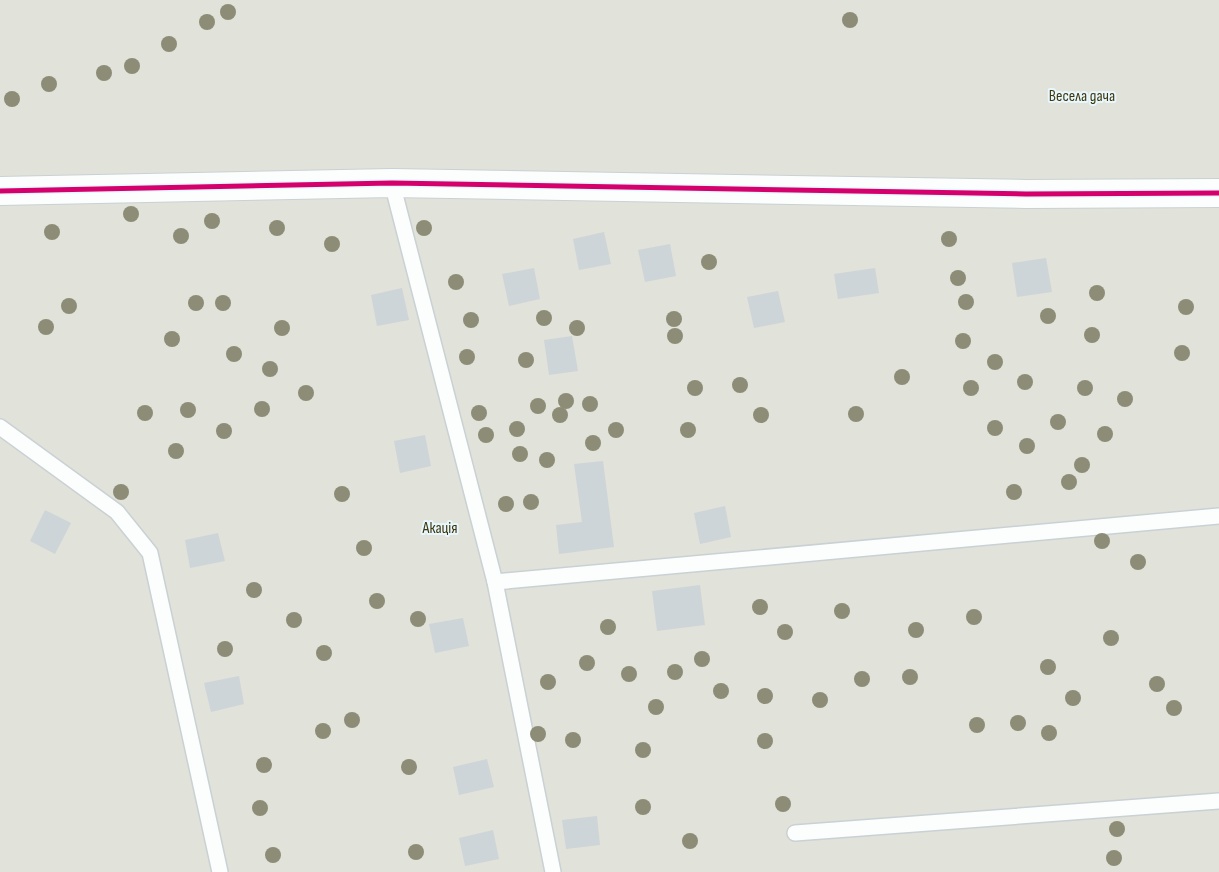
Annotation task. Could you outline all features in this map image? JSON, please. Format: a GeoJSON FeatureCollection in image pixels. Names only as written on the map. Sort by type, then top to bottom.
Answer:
{"type":"FeatureCollection","features":[{"type":"Feature","properties":{"kind":"street"},"geometry":{"type":"LineString","coordinates":[[0,191],[392,183],[1026,194],[1219,193]]}},
{"type":"Feature","properties":{"kind":"lane"},"geometry":{"type":"LineString","coordinates":[[392,183],[495,582],[553,872]]}},
{"type":"Feature","properties":{"kind":"lane"},"geometry":{"type":"LineString","coordinates":[[0,427],[117,512],[150,553],[220,872]]}},
{"type":"Feature","properties":{"kind":"lane"},"geometry":{"type":"LineString","coordinates":[[495,582],[1219,516]]}},
{"type":"Feature","properties":{"kind":"lane"},"geometry":{"type":"LineString","coordinates":[[795,834],[1219,801]]}},
{"type":"Feature","properties":{"kind":"green space","name":"Акація"},"geometry":{"type":"Polygon","coordinates":[[[0,0],[1219,0],[1219,872],[0,872],[0,0]]]}},
{"type":"Feature","properties":{"kind":"building"},"geometry":{"type":"Polygon","coordinates":[[[604,232],[611,264],[579,270],[573,239],[604,232]]]}},
{"type":"Feature","properties":{"kind":"building"},"geometry":{"type":"Polygon","coordinates":[[[670,244],[676,276],[645,282],[638,250],[670,244]]]}},
{"type":"Feature","properties":{"kind":"building"},"geometry":{"type":"Polygon","coordinates":[[[1046,258],[1052,292],[1017,297],[1012,263],[1046,258]]]}},
{"type":"Feature","properties":{"kind":"building"},"geometry":{"type":"Polygon","coordinates":[[[534,268],[540,299],[509,306],[502,274],[534,268]]]}},
{"type":"Feature","properties":{"kind":"building"},"geometry":{"type":"Polygon","coordinates":[[[875,268],[879,293],[838,299],[834,274],[875,268]]]}},
{"type":"Feature","properties":{"kind":"building"},"geometry":{"type":"Polygon","coordinates":[[[402,288],[409,320],[377,326],[371,295],[402,288]]]}},
{"type":"Feature","properties":{"kind":"building"},"geometry":{"type":"Polygon","coordinates":[[[778,291],[785,322],[754,328],[747,297],[778,291]]]}},
{"type":"Feature","properties":{"kind":"building"},"geometry":{"type":"Polygon","coordinates":[[[572,336],[578,371],[549,375],[544,340],[572,336]]]}},
{"type":"Feature","properties":{"kind":"building"},"geometry":{"type":"Polygon","coordinates":[[[425,435],[431,466],[400,473],[394,441],[425,435]]]}},
{"type":"Feature","properties":{"kind":"building"},"geometry":{"type":"Polygon","coordinates":[[[603,461],[614,547],[559,554],[556,525],[582,522],[574,464],[603,461]]]}},
{"type":"Feature","properties":{"kind":"building"},"geometry":{"type":"Polygon","coordinates":[[[725,506],[731,537],[700,544],[694,513],[725,506]]]}},
{"type":"Feature","properties":{"kind":"building"},"geometry":{"type":"Polygon","coordinates":[[[45,510],[71,523],[55,554],[30,541],[45,510]]]}},
{"type":"Feature","properties":{"kind":"building"},"geometry":{"type":"Polygon","coordinates":[[[218,533],[225,561],[190,568],[185,540],[218,533]]]}},
{"type":"Feature","properties":{"kind":"building"},"geometry":{"type":"Polygon","coordinates":[[[700,585],[705,625],[657,631],[652,591],[700,585]]]}},
{"type":"Feature","properties":{"kind":"building"},"geometry":{"type":"Polygon","coordinates":[[[463,618],[469,646],[435,653],[429,624],[463,618]]]}},
{"type":"Feature","properties":{"kind":"building"},"geometry":{"type":"Polygon","coordinates":[[[239,676],[244,704],[211,712],[204,683],[239,676]]]}},
{"type":"Feature","properties":{"kind":"building"},"geometry":{"type":"Polygon","coordinates":[[[487,759],[494,787],[459,795],[453,767],[487,759]]]}},
{"type":"Feature","properties":{"kind":"building"},"geometry":{"type":"Polygon","coordinates":[[[597,816],[600,845],[566,849],[562,820],[597,816]]]}},
{"type":"Feature","properties":{"kind":"building"},"geometry":{"type":"Polygon","coordinates":[[[493,830],[499,859],[465,866],[459,838],[493,830]]]}},
{"type":"Feature","properties":{"kind":"cycle path"},"geometry":{"type":"LineString","coordinates":[[0,191],[392,183],[1026,194],[1219,193]]}},
{"type":"Feature","properties":{"kind":"park label","name":"Весела дача"},"geometry":{"type":"Point","coordinates":[1082,96]}}]}
